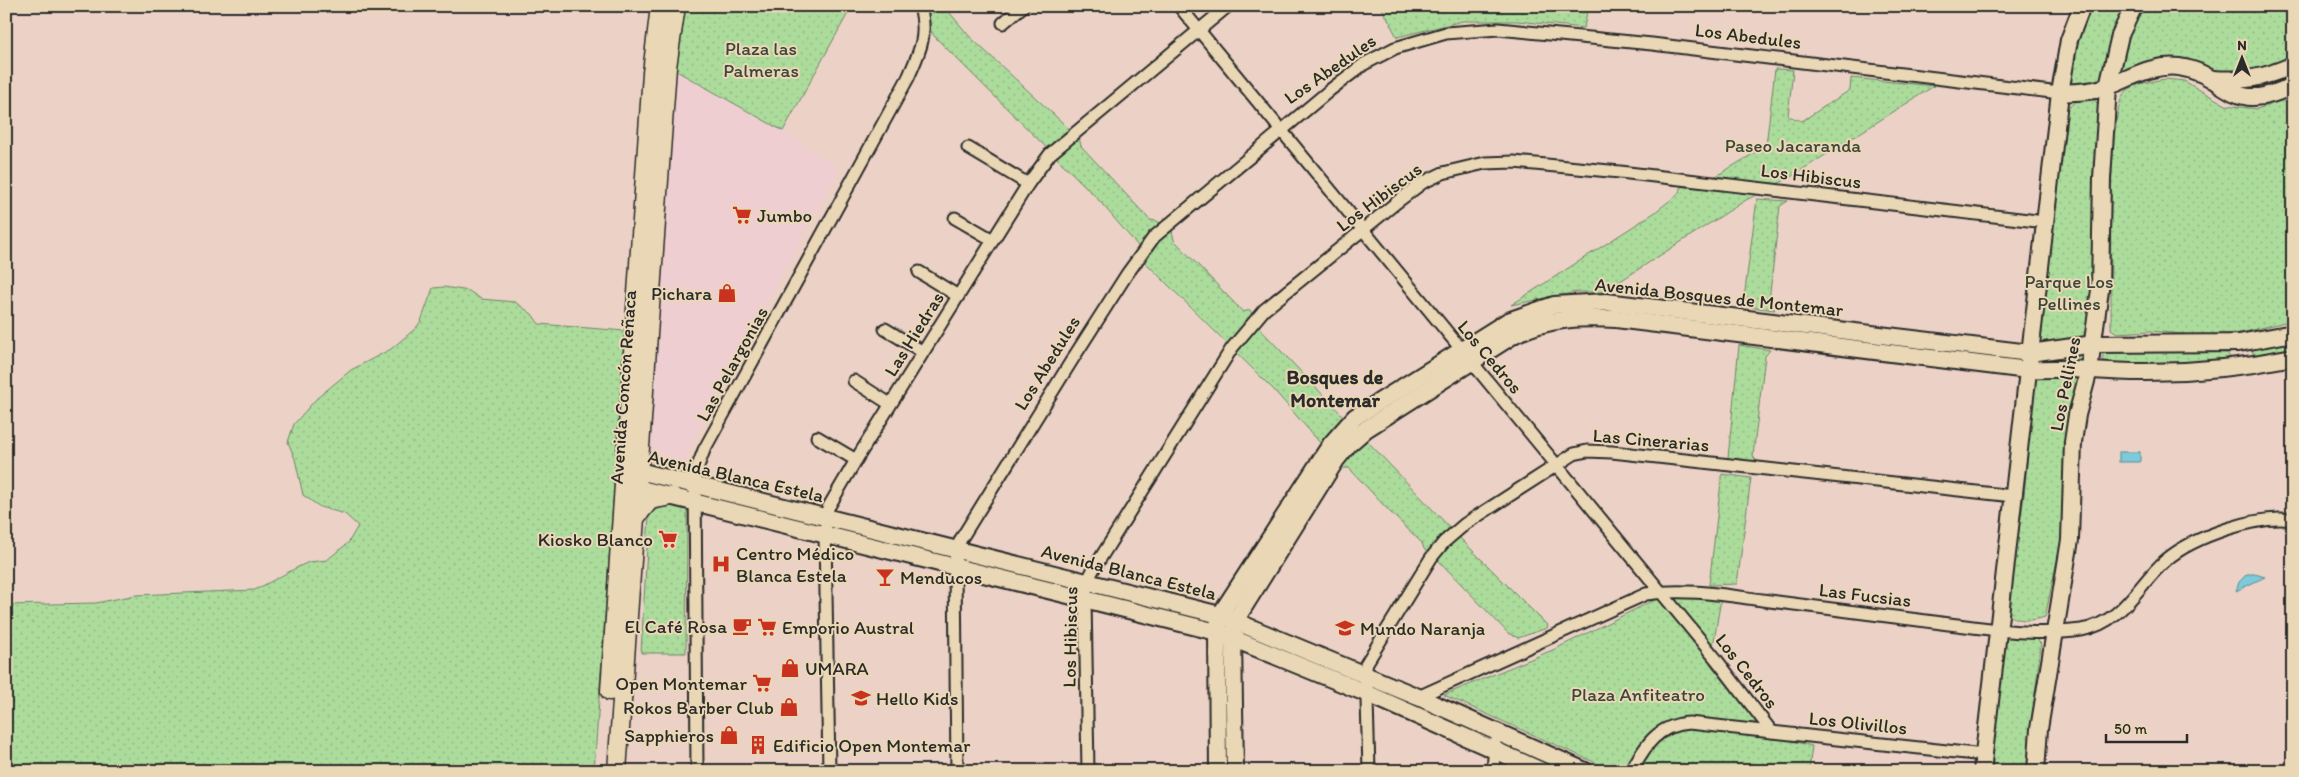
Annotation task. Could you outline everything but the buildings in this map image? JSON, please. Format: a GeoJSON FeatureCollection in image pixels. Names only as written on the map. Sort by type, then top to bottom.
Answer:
{"type":"FeatureCollection","features":[{"type":"Feature","properties":{"kind":"main road","name":"Avenida Concón Reñaca"},"geometry":{"type":"LineString","coordinates":[[617,771],[635,518],[633,479],[652,82],[660,6]]}},
{"type":"Feature","properties":{"kind":"main road","name":"Avenida Concón Reñaca"},"geometry":{"type":"LineString","coordinates":[[605,771],[633,479],[668,67],[676,6]]}},
{"type":"Feature","properties":{"kind":"main road"},"geometry":{"type":"LineString","coordinates":[[635,518],[650,500],[672,496]]}},
{"type":"Feature","properties":{"kind":"street","name":"Las Pelargonias"},"geometry":{"type":"LineString","coordinates":[[697,771],[694,485],[702,455],[908,78],[923,43],[924,25],[920,6]]}},
{"type":"Feature","properties":{"kind":"street"},"geometry":{"type":"LineString","coordinates":[[1003,23],[1023,6]]}},
{"type":"Feature","properties":{"kind":"street","name":"Los Cedros"},"geometry":{"type":"LineString","coordinates":[[1179,6],[1472,361],[1772,732]]}},
{"type":"Feature","properties":{"kind":"street","name":"Las Hiedras"},"geometry":{"type":"LineString","coordinates":[[829,771],[825,534],[828,508],[890,404],[1028,184],[1050,154],[1228,6]]}},
{"type":"Feature","properties":{"kind":"street","name":"Los Pellines"},"geometry":{"type":"LineString","coordinates":[[1983,763],[2060,93],[2070,40],[2082,6]]}},
{"type":"Feature","properties":{"kind":"street","name":"Los Pellines"},"geometry":{"type":"LineString","coordinates":[[2036,771],[2038,729],[2070,540],[2073,442],[2077,415],[2094,344],[2100,290],[2102,178],[2108,87],[2120,35],[2134,6]]}},
{"type":"Feature","properties":{"kind":"street","name":"Los Abedules"},"geometry":{"type":"LineString","coordinates":[[957,771],[956,550],[1072,360],[1143,252],[1164,228],[1280,130],[1336,85],[1380,56],[1429,37],[1481,29],[1652,44],[2060,93],[2108,87],[2151,68],[2164,67],[2190,70],[2210,79],[2228,91],[2253,97],[2278,92],[2293,85]]}},
{"type":"Feature","properties":{"kind":"street","name":"Los Abedules"},"geometry":{"type":"LineString","coordinates":[[2210,79],[2250,80],[2266,77],[2293,65]]}},
{"type":"Feature","properties":{"kind":"street"},"geometry":{"type":"LineString","coordinates":[[968,148],[1028,184]]}},
{"type":"Feature","properties":{"kind":"street","name":"Los Hibiscus"},"geometry":{"type":"LineString","coordinates":[[1088,771],[1085,599],[1087,582],[1232,348],[1246,330],[1264,310],[1422,183],[1457,168],[1499,162],[1736,185],[2045,222]]}},
{"type":"Feature","properties":{"kind":"street"},"geometry":{"type":"LineString","coordinates":[[955,218],[993,240]]}},
{"type":"Feature","properties":{"kind":"street"},"geometry":{"type":"LineString","coordinates":[[919,272],[958,296]]}},
{"type":"Feature","properties":{"kind":"street","name":"Avenida Bosques de Montemar"},"geometry":{"type":"LineString","coordinates":[[1235,771],[1233,638],[1228,618],[1340,432],[1355,418],[1461,349],[1508,321],[1538,309],[1571,302],[1606,302],[2030,353],[2094,344],[2239,343],[2293,333]]}},
{"type":"Feature","properties":{"kind":"street","name":"Avenida Bosques de Montemar"},"geometry":{"type":"LineString","coordinates":[[1218,771],[1216,632],[1228,618],[1336,460],[1349,444],[1366,429],[1472,361],[1533,325],[1579,316],[1753,334],[2028,370],[2051,368],[2173,372],[2242,368],[2293,357]]}},
{"type":"Feature","properties":{"kind":"street"},"geometry":{"type":"LineString","coordinates":[[885,329],[923,352]]}},
{"type":"Feature","properties":{"kind":"street"},"geometry":{"type":"LineString","coordinates":[[2239,343],[2242,368]]}},
{"type":"Feature","properties":{"kind":"street"},"geometry":{"type":"LineString","coordinates":[[854,381],[890,404]]}},
{"type":"Feature","properties":{"kind":"street"},"geometry":{"type":"LineString","coordinates":[[817,437],[856,460]]}},
{"type":"Feature","properties":{"kind":"street","name":"Las Cinerarias"},"geometry":{"type":"LineString","coordinates":[[1370,771],[1364,676],[1366,664],[1431,558],[1444,542],[1465,524],[1574,454],[1598,451],[2013,496]]}},
{"type":"Feature","properties":{"kind":"street","name":"Avenida Blanca Estela"},"geometry":{"type":"LineString","coordinates":[[633,479],[694,485],[1228,618],[1418,697],[1586,771]]}},
{"type":"Feature","properties":{"kind":"street","name":"Avenida Blanca Estela"},"geometry":{"type":"LineString","coordinates":[[633,479],[672,496],[1216,632],[1366,693],[1542,771]]}},
{"type":"Feature","properties":{"kind":"street","name":"Las Fucsias"},"geometry":{"type":"LineString","coordinates":[[1418,697],[1646,594],[1660,592],[1675,591],[1726,595],[1998,630],[2054,632],[2081,630],[2106,622],[2120,613],[2167,559],[2187,546],[2210,536],[2263,520],[2293,520]]}},
{"type":"Feature","properties":{"kind":"street","name":"Los Olivillos"},"geometry":{"type":"LineString","coordinates":[[1631,771],[1650,741],[1661,731],[1675,725],[1689,723],[1772,732],[1983,763]]}},
{"type":"Feature","properties":{"kind":"street"},"geometry":{"type":"LineString","coordinates":[[1493,771],[1493,750],[1499,732]]}},
{"type":"Feature","properties":{"kind":"shaded area"},"geometry":{"type":"Polygon","coordinates":[[[673,69],[783,131],[840,169],[714,399],[680,470],[647,460],[673,69]]]}},
{"type":"Feature","properties":{"kind":"green space","name":"Plaza las Palmeras"},"geometry":{"type":"Polygon","coordinates":[[[684,6],[852,6],[783,131],[673,69],[684,6]]]}},
{"type":"Feature","properties":{"kind":"green space"},"geometry":{"type":"Polygon","coordinates":[[[928,6],[944,6],[970,37],[1079,138],[1081,146],[1150,220],[1157,221],[1172,231],[1174,240],[1243,312],[1250,310],[1259,328],[1458,536],[1548,626],[1547,628],[1518,638],[1508,633],[1438,560],[1424,549],[1422,543],[1349,468],[1342,468],[1274,390],[1143,260],[1138,246],[1096,197],[937,39],[931,32],[928,6]]]}},
{"type":"Feature","properties":{"kind":"green space"},"geometry":{"type":"Polygon","coordinates":[[[1381,6],[1588,6],[1584,28],[1517,21],[1463,21],[1397,37],[1381,6]]]}},
{"type":"Feature","properties":{"kind":"green space"},"geometry":{"type":"Polygon","coordinates":[[[2092,6],[2126,6],[2104,73],[2097,81],[2075,86],[2069,79],[2073,68],[2077,41],[2092,6]]]}},
{"type":"Feature","properties":{"kind":"green space"},"geometry":{"type":"Polygon","coordinates":[[[2145,6],[2293,6],[2293,61],[2243,78],[2191,66],[2113,81],[2127,38],[2145,6]]]}},
{"type":"Feature","properties":{"kind":"green space","name":"Paseo Jacaranda"},"geometry":{"type":"Polygon","coordinates":[[[1775,69],[1793,70],[1788,116],[1802,121],[1850,90],[1851,78],[1934,86],[1789,178],[1746,200],[1611,287],[1612,292],[1577,292],[1511,305],[1654,213],[1677,195],[1682,187],[1718,175],[1766,146],[1775,69]]]}},
{"type":"Feature","properties":{"kind":"green space"},"geometry":{"type":"Polygon","coordinates":[[[2166,79],[2184,81],[2226,105],[2257,109],[2283,100],[2293,92],[2293,320],[2241,333],[2204,336],[2151,331],[2117,333],[2111,329],[2112,165],[2119,105],[2126,91],[2130,88],[2166,79]]]}},
{"type":"Feature","properties":{"kind":"green space","name":"Parque Los Pellines"},"geometry":{"type":"Polygon","coordinates":[[[2094,99],[2102,110],[2095,294],[2066,518],[2045,617],[2020,620],[2007,614],[2024,496],[2034,381],[2065,110],[2075,102],[2094,99]]]}},
{"type":"Feature","properties":{"kind":"green space"},"geometry":{"type":"Polygon","coordinates":[[[1757,199],[1788,201],[1780,206],[1769,301],[1775,310],[1743,306],[1757,199]]]}},
{"type":"Feature","properties":{"kind":"green space"},"geometry":{"type":"Polygon","coordinates":[[[444,287],[469,291],[481,299],[515,302],[532,314],[539,324],[625,331],[594,771],[6,771],[6,605],[96,603],[136,595],[255,590],[309,562],[327,560],[348,543],[358,526],[345,514],[320,507],[303,495],[295,459],[288,442],[294,424],[316,399],[351,370],[391,349],[416,328],[421,321],[433,288],[444,287]]]}},
{"type":"Feature","properties":{"kind":"green space"},"geometry":{"type":"Polygon","coordinates":[[[2293,339],[2293,350],[2254,357],[2252,349],[2293,339]]]}},
{"type":"Feature","properties":{"kind":"green space"},"geometry":{"type":"Polygon","coordinates":[[[1739,345],[1770,350],[1765,356],[1753,456],[1757,462],[1728,458],[1739,345]]]}},
{"type":"Feature","properties":{"kind":"green space"},"geometry":{"type":"Polygon","coordinates":[[[2153,349],[2227,353],[2230,357],[2228,364],[2103,365],[2103,351],[2153,349]]]}},
{"type":"Feature","properties":{"kind":"green space"},"geometry":{"type":"Polygon","coordinates":[[[1722,474],[1751,478],[1737,584],[1709,585],[1722,474]]]}},
{"type":"Feature","properties":{"kind":"green space"},"geometry":{"type":"Polygon","coordinates":[[[671,504],[687,510],[686,653],[641,653],[649,513],[671,504]]]}},
{"type":"Feature","properties":{"kind":"green space","name":"Plaza Anfiteatro"},"geometry":{"type":"Polygon","coordinates":[[[1680,592],[1721,599],[1710,664],[1768,735],[1812,746],[1809,771],[1614,771],[1444,695],[1555,649],[1654,600],[1680,592]]]}},
{"type":"Feature","properties":{"kind":"green space"},"geometry":{"type":"Polygon","coordinates":[[[2012,634],[2031,634],[2041,644],[2028,771],[1992,771],[2003,642],[2012,634]]]}},
{"type":"Feature","properties":{"kind":"water"},"geometry":{"type":"Polygon","coordinates":[[[2119,452],[2140,452],[2140,462],[2119,462],[2119,452]]]}},
{"type":"Feature","properties":{"kind":"water"},"geometry":{"type":"Polygon","coordinates":[[[2247,574],[2265,577],[2236,591],[2239,582],[2247,574]]]}},
{"type":"Feature","properties":{"kind":"place","name":"Jumbo"},"geometry":{"type":"Point","coordinates":[742,215]}},
{"type":"Feature","properties":{"kind":"place","name":"Pichara"},"geometry":{"type":"Point","coordinates":[727,293]}},
{"type":"Feature","properties":{"kind":"place","name":"Kiosko Blanco"},"geometry":{"type":"Point","coordinates":[668,539]}},
{"type":"Feature","properties":{"kind":"place","name":"Centro Médico Blanca Estela"},"geometry":{"type":"Point","coordinates":[721,564]}},
{"type":"Feature","properties":{"kind":"place","name":"Menducos"},"geometry":{"type":"Point","coordinates":[885,577]}},
{"type":"Feature","properties":{"kind":"place","name":"El Café Rosa"},"geometry":{"type":"Point","coordinates":[742,626]}},
{"type":"Feature","properties":{"kind":"place","name":"Emporio Austral"},"geometry":{"type":"Point","coordinates":[767,627]}},
{"type":"Feature","properties":{"kind":"place","name":"Mundo Naranja"},"geometry":{"type":"Point","coordinates":[1345,628]}},
{"type":"Feature","properties":{"kind":"place","name":"UMARA"},"geometry":{"type":"Point","coordinates":[790,668]}},
{"type":"Feature","properties":{"kind":"place","name":"Open Montemar"},"geometry":{"type":"Point","coordinates":[762,683]}},
{"type":"Feature","properties":{"kind":"place","name":"Hello Kids"},"geometry":{"type":"Point","coordinates":[861,698]}},
{"type":"Feature","properties":{"kind":"place","name":"Rokos Barber Club"},"geometry":{"type":"Point","coordinates":[789,707]}},
{"type":"Feature","properties":{"kind":"place","name":"Sapphieros"},"geometry":{"type":"Point","coordinates":[729,735]}},
{"type":"Feature","properties":{"kind":"place","name":"Edificio Open Montemar"},"geometry":{"type":"Point","coordinates":[758,745]}},
{"type":"Feature","properties":{"kind":"district","name":"Bosques de Montemar"},"geometry":{"type":"Point","coordinates":[1335,388]}}]}
